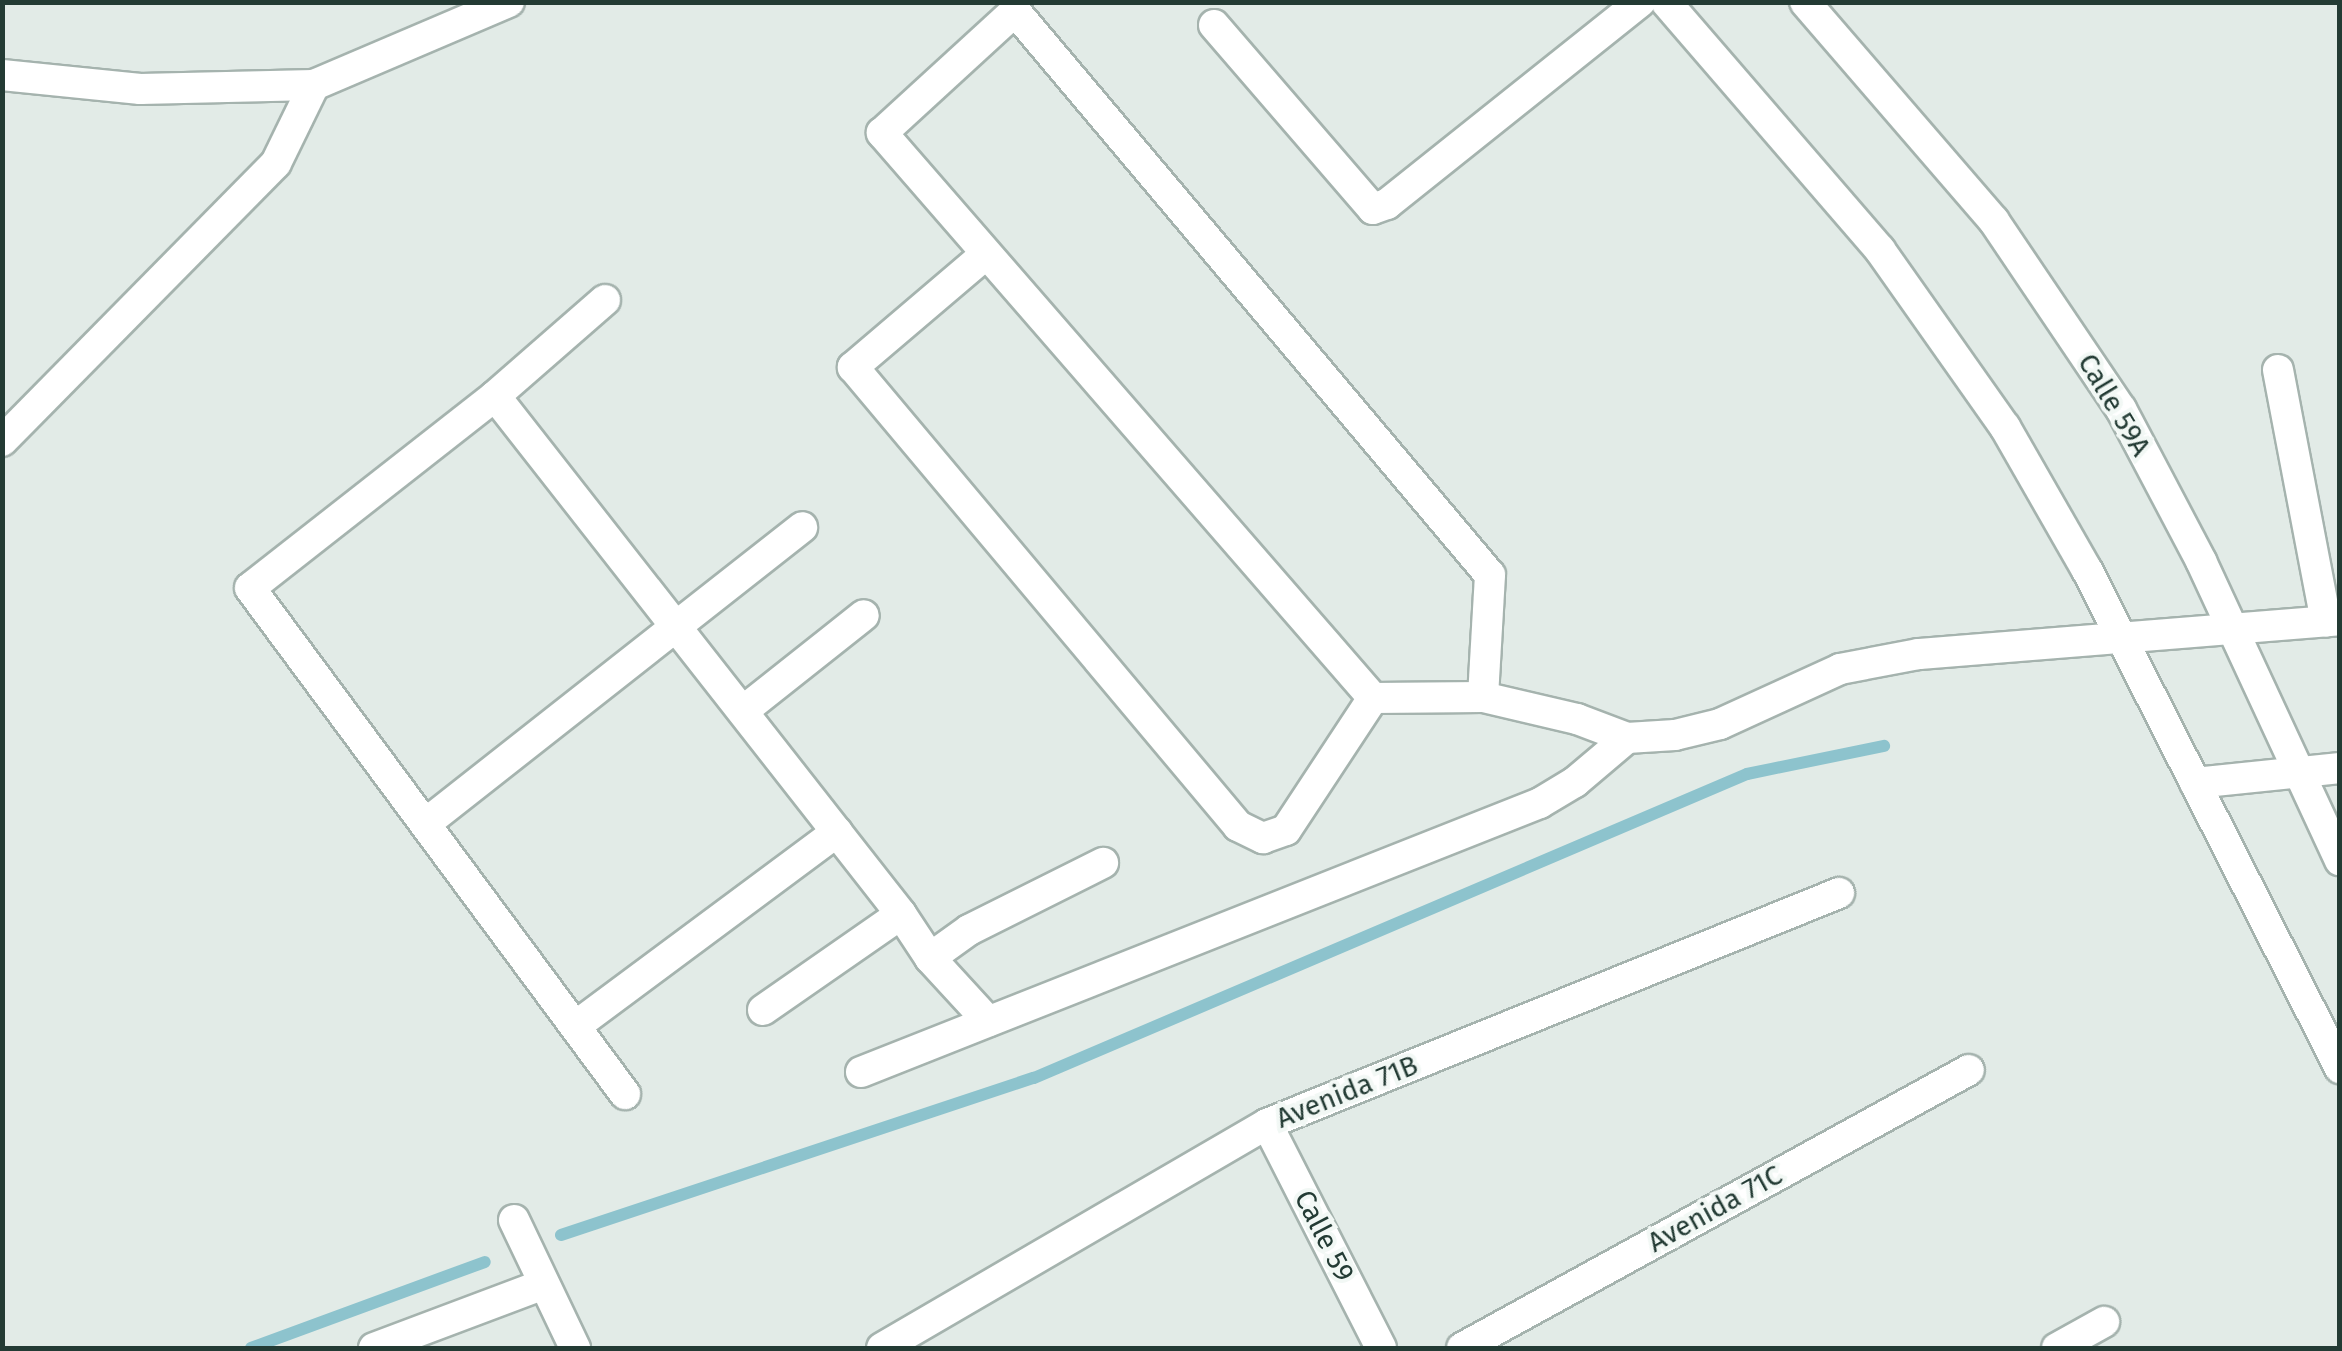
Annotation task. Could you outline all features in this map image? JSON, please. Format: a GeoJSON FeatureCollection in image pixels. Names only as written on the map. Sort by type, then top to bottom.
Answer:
{"type":"FeatureCollection","features":[{"type":"Feature","properties":{"kind":"street"},"geometry":{"type":"LineString","coordinates":[[2,75],[140,89],[314,85],[509,2]]}},
{"type":"Feature","properties":{"kind":"street"},"geometry":{"type":"LineString","coordinates":[[1214,25],[1372,209],[1387,204],[1640,2]]}},
{"type":"Feature","properties":{"kind":"street"},"geometry":{"type":"LineString","coordinates":[[1666,2],[1880,250],[2005,427],[2121,638],[2340,1068]]}},
{"type":"Feature","properties":{"kind":"street","name":"Calle 59A"},"geometry":{"type":"LineString","coordinates":[[1805,2],[1994,222],[2121,409],[2233,631],[2340,860]]}},
{"type":"Feature","properties":{"kind":"street"},"geometry":{"type":"LineString","coordinates":[[1483,697],[1490,575],[1015,11],[882,133],[1372,698],[1483,697],[1578,719],[1627,738],[1674,735],[1720,724],[1767,700],[1856,666],[1919,654],[2333,620],[2278,370]]}},
{"type":"Feature","properties":{"kind":"street"},"geometry":{"type":"LineString","coordinates":[[2,441],[276,163],[314,85]]}},
{"type":"Feature","properties":{"kind":"street"},"geometry":{"type":"LineString","coordinates":[[986,254],[853,366],[1238,826],[1263,838],[1286,830],[1372,698]]}},
{"type":"Feature","properties":{"kind":"street"},"geometry":{"type":"LineString","coordinates":[[605,300],[495,396],[250,588],[625,1094]]}},
{"type":"Feature","properties":{"kind":"street"},"geometry":{"type":"LineString","coordinates":[[495,396],[901,914],[930,958],[988,1021]]}},
{"type":"Feature","properties":{"kind":"street"},"geometry":{"type":"LineString","coordinates":[[425,824],[802,527]]}},
{"type":"Feature","properties":{"kind":"street"},"geometry":{"type":"LineString","coordinates":[[743,711],[864,614]]}},
{"type":"Feature","properties":{"kind":"street"},"geometry":{"type":"LineString","coordinates":[[861,1072],[1540,803],[1575,782],[1627,738]]}},
{"type":"Feature","properties":{"kind":"street"},"geometry":{"type":"LineString","coordinates":[[2195,783],[2340,768]]}},
{"type":"Feature","properties":{"kind":"street"},"geometry":{"type":"LineString","coordinates":[[577,1025],[837,832]]}},
{"type":"Feature","properties":{"kind":"street"},"geometry":{"type":"LineString","coordinates":[[930,958],[969,930],[1102,863]]}},
{"type":"Feature","properties":{"kind":"street","name":"Avenida 71B"},"geometry":{"type":"LineString","coordinates":[[882,1348],[1267,1124],[1839,893]]}},
{"type":"Feature","properties":{"kind":"street"},"geometry":{"type":"LineString","coordinates":[[763,1010],[901,914]]}},
{"type":"Feature","properties":{"kind":"street","name":"Avenida 71C"},"geometry":{"type":"LineString","coordinates":[[1462,1348],[1968,1070]]}},
{"type":"Feature","properties":{"kind":"street","name":"Calle 59"},"geometry":{"type":"LineString","coordinates":[[1267,1124],[1381,1348]]}},
{"type":"Feature","properties":{"kind":"street"},"geometry":{"type":"LineString","coordinates":[[514,1220],[542,1286],[575,1348]]}},
{"type":"Feature","properties":{"kind":"street"},"geometry":{"type":"LineString","coordinates":[[374,1348],[542,1286]]}},
{"type":"Feature","properties":{"kind":"street"},"geometry":{"type":"LineString","coordinates":[[2057,1348],[2104,1322]]}},
{"type":"Feature","properties":{"kind":"waterway"},"geometry":{"type":"LineString","coordinates":[[561,1235],[1034,1078],[1747,774],[1884,746]]}},
{"type":"Feature","properties":{"kind":"waterway"},"geometry":{"type":"LineString","coordinates":[[251,1348],[485,1262]]}}]}
